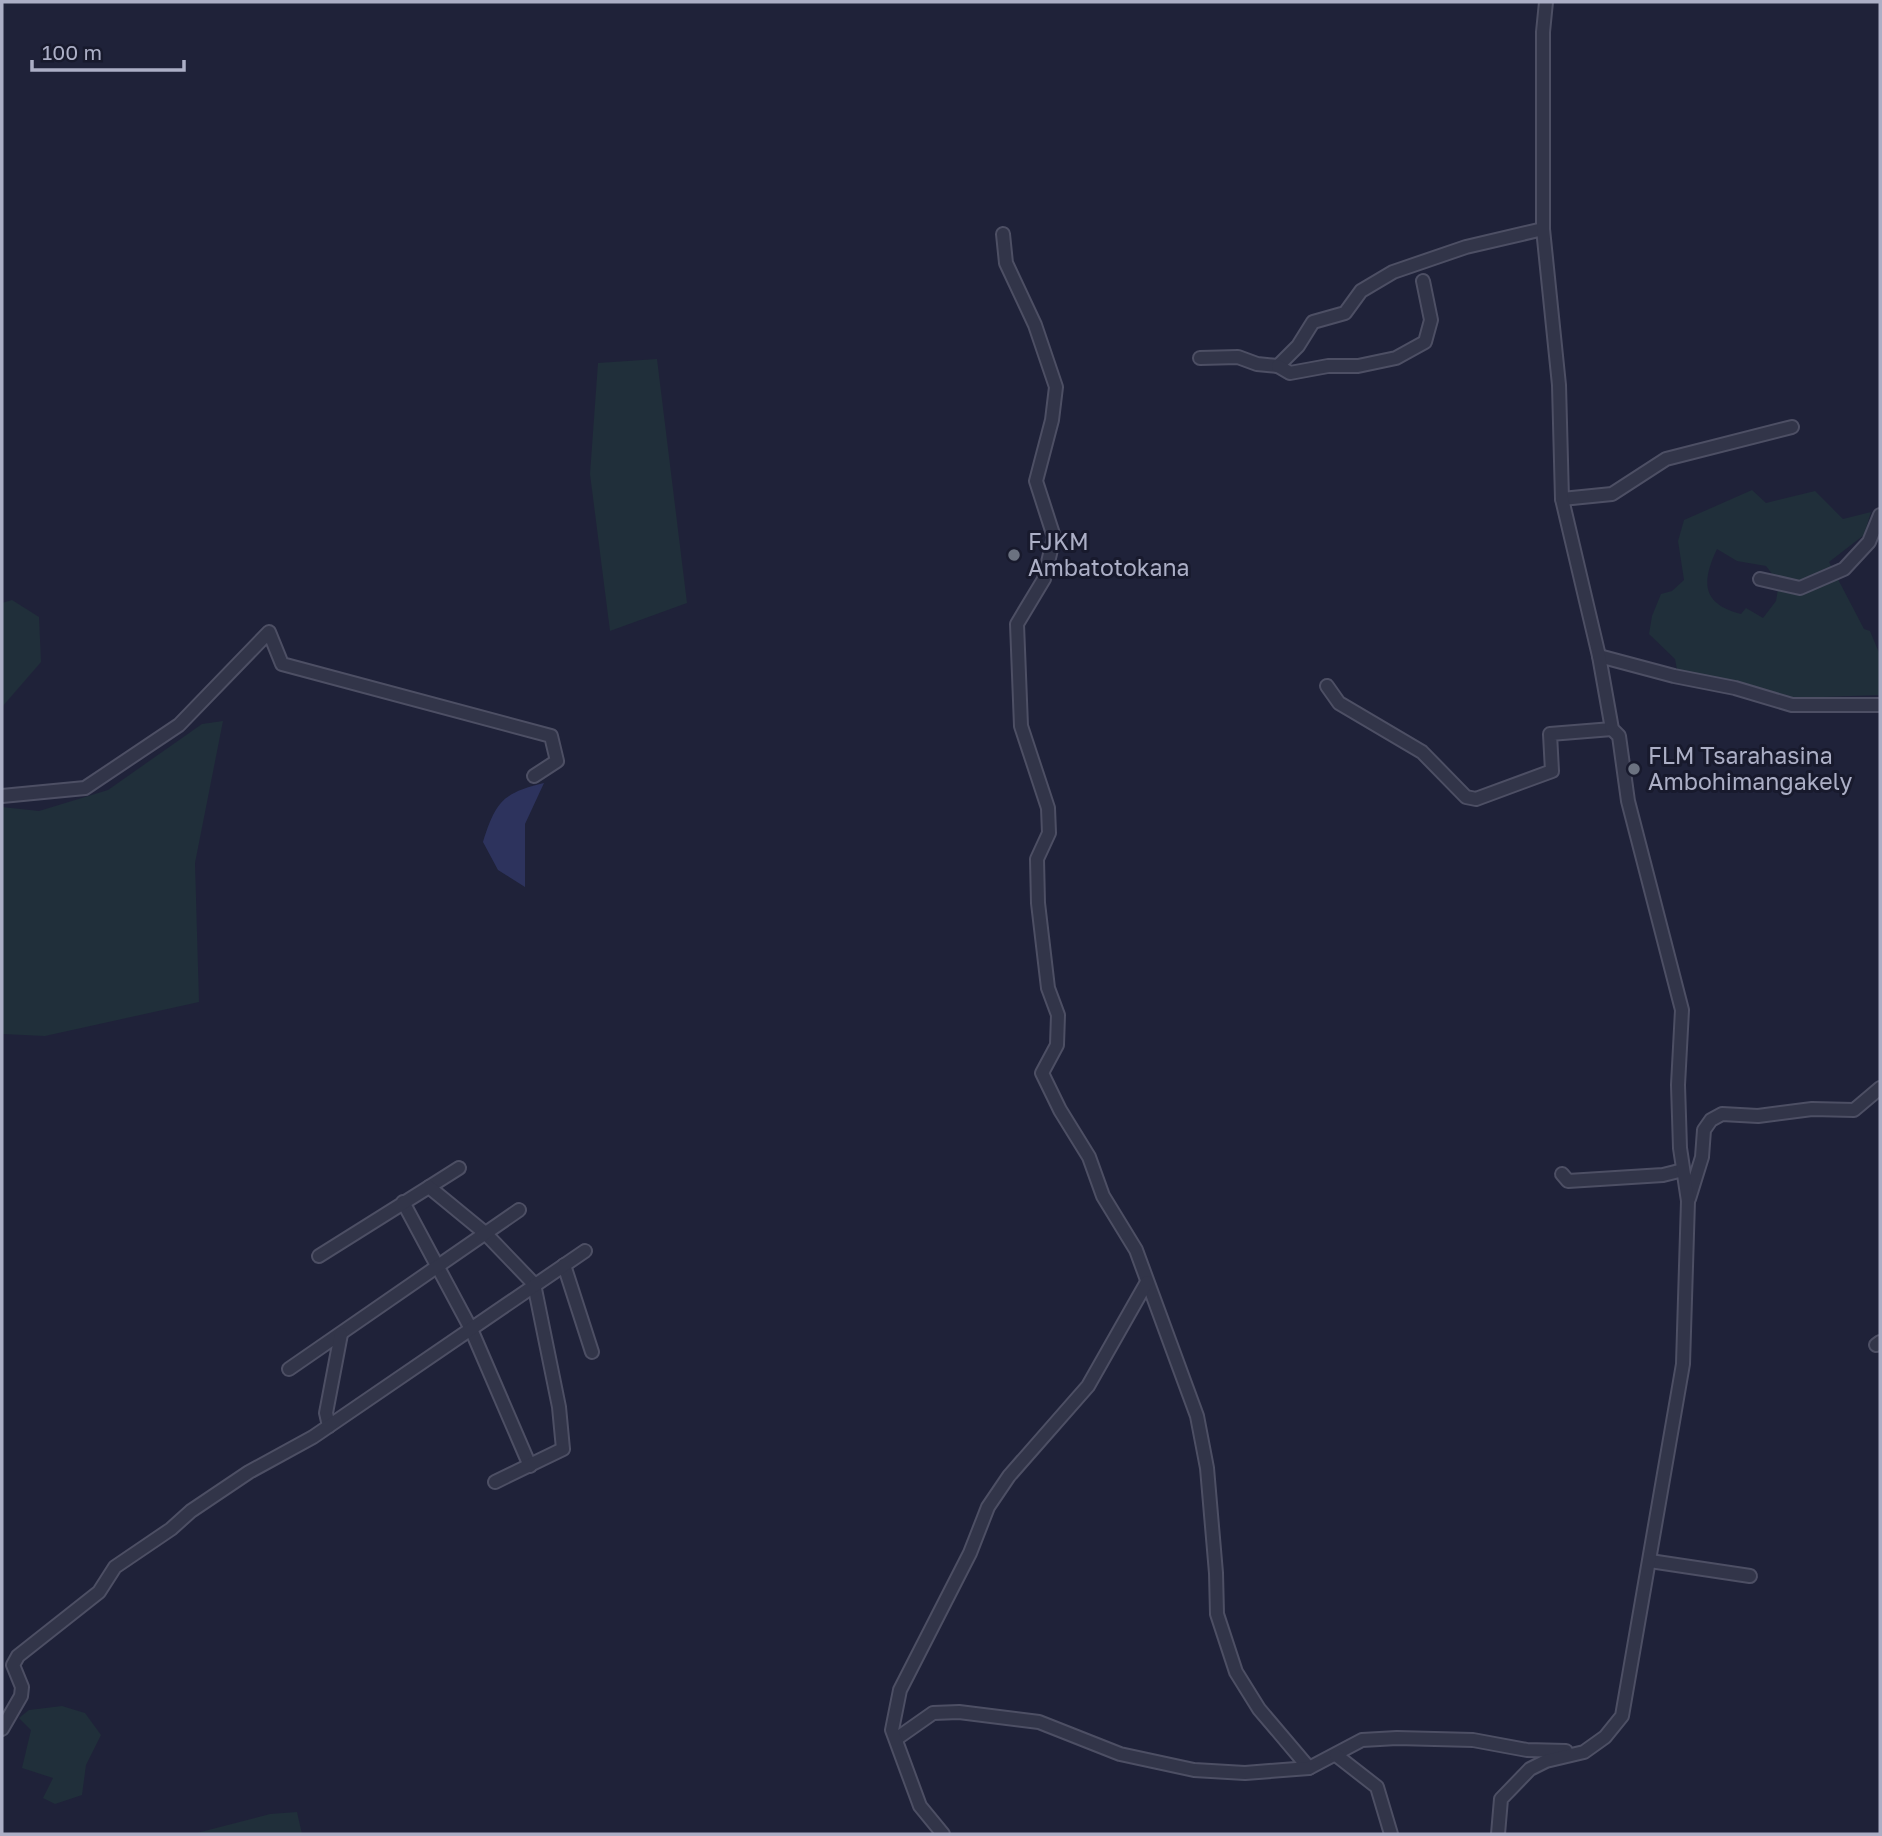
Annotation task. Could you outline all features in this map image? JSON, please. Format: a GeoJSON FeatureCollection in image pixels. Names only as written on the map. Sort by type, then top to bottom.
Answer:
{"type":"FeatureCollection","features":[{"type":"Feature","properties":{"kind":"street"},"geometry":{"type":"LineString","coordinates":[[1499,1834],[1501,1799],[1530,1769],[1546,1761],[1584,1752],[1605,1737],[1622,1716],[1684,1364],[1688,1201],[1683,1170],[1678,1085],[1682,1010],[1628,801],[1619,736],[1612,729],[1599,656],[1562,499],[1559,385],[1543,229],[1543,32],[1546,2]]}},
{"type":"Feature","properties":{"kind":"street"},"geometry":{"type":"LineString","coordinates":[[1278,366],[1298,346],[1313,322],[1345,313],[1361,291],[1393,272],[1466,247],[1543,229]]}},
{"type":"Feature","properties":{"kind":"street"},"geometry":{"type":"LineString","coordinates":[[1003,234],[1006,263],[1035,325],[1056,387],[1052,419],[1036,481],[1054,537],[1044,579],[1017,624],[1021,726],[1048,808],[1049,833],[1037,859],[1038,903],[1048,988],[1058,1015],[1057,1045],[1042,1073],[1060,1110],[1089,1157],[1103,1196],[1124,1227],[1197,1416],[1207,1468],[1217,1614],[1236,1672],[1259,1709],[1309,1768]]}},
{"type":"Feature","properties":{"kind":"street"},"geometry":{"type":"LineString","coordinates":[[1200,358],[1238,357],[1257,364],[1278,366],[1290,373],[1328,366],[1358,366],[1396,358],[1425,342],[1431,320],[1423,281]]}},
{"type":"Feature","properties":{"kind":"street"},"geometry":{"type":"LineString","coordinates":[[1562,499],[1612,494],[1666,459],[1792,427]]}},
{"type":"Feature","properties":{"kind":"street"},"geometry":{"type":"LineString","coordinates":[[1760,579],[1800,587],[1844,569],[1869,542],[1880,516]]}},
{"type":"Feature","properties":{"kind":"street"},"geometry":{"type":"LineString","coordinates":[[2,796],[85,788],[178,725],[269,632],[282,664],[551,736],[557,761],[534,776]]}},
{"type":"Feature","properties":{"kind":"street"},"geometry":{"type":"LineString","coordinates":[[1599,656],[1674,676],[1735,688],[1792,705],[1880,705]]}},
{"type":"Feature","properties":{"kind":"street"},"geometry":{"type":"LineString","coordinates":[[1327,686],[1339,703],[1422,752],[1466,797],[1476,799],[1552,771],[1550,734],[1612,729]]}},
{"type":"Feature","properties":{"kind":"street"},"geometry":{"type":"LineString","coordinates":[[1688,1201],[1702,1157],[1704,1130],[1711,1120],[1722,1114],[1758,1116],[1812,1109],[1854,1110],[1880,1088]]}},
{"type":"Feature","properties":{"kind":"street"},"geometry":{"type":"LineString","coordinates":[[319,1256],[459,1168]]}},
{"type":"Feature","properties":{"kind":"street"},"geometry":{"type":"LineString","coordinates":[[1562,1174],[1568,1181],[1663,1175],[1683,1170]]}},
{"type":"Feature","properties":{"kind":"street"},"geometry":{"type":"LineString","coordinates":[[429,1187],[485,1233],[534,1284],[559,1407],[563,1449],[495,1482]]}},
{"type":"Feature","properties":{"kind":"street"},"geometry":{"type":"LineString","coordinates":[[403,1202],[471,1328],[530,1466]]}},
{"type":"Feature","properties":{"kind":"street"},"geometry":{"type":"LineString","coordinates":[[289,1369],[519,1210]]}},
{"type":"Feature","properties":{"kind":"street"},"geometry":{"type":"LineString","coordinates":[[2,1729],[21,1696],[22,1687],[13,1665],[18,1656],[99,1592],[115,1567],[249,1472],[329,1426],[585,1251]]}},
{"type":"Feature","properties":{"kind":"street"},"geometry":{"type":"LineString","coordinates":[[564,1265],[592,1352]]}},
{"type":"Feature","properties":{"kind":"street"},"geometry":{"type":"LineString","coordinates":[[943,1834],[920,1806],[892,1730],[900,1690],[970,1553],[988,1507],[1009,1476],[1088,1386],[1147,1282]]}},
{"type":"Feature","properties":{"kind":"street"},"geometry":{"type":"LineString","coordinates":[[329,1426],[326,1413],[341,1334]]}},
{"type":"Feature","properties":{"kind":"street"},"geometry":{"type":"LineString","coordinates":[[1650,1561],[1750,1576]]}},
{"type":"Feature","properties":{"kind":"street"},"geometry":{"type":"LineString","coordinates":[[896,1740],[933,1713],[959,1712],[1039,1722],[1120,1754],[1194,1770],[1245,1773],[1309,1768],[1362,1740],[1397,1738],[1473,1740],[1527,1750],[1584,1752]]}},
{"type":"Feature","properties":{"kind":"street"},"geometry":{"type":"LineString","coordinates":[[1336,1755],[1377,1787],[1382,1796],[1387,1827],[1391,1834]]}},
{"type":"Feature","properties":{"kind":"shaded area"},"geometry":{"type":"Polygon","coordinates":[[[657,359],[687,603],[610,631],[590,474],[598,363],[657,359]]]}},
{"type":"Feature","properties":{"kind":"shaded area"},"geometry":{"type":"Polygon","coordinates":[[[1752,490],[1766,503],[1815,491],[1843,519],[1871,512],[1864,535],[1829,562],[1864,629],[1870,631],[1880,655],[1880,695],[1796,698],[1677,670],[1675,659],[1649,634],[1652,616],[1661,594],[1672,591],[1684,580],[1678,541],[1684,520],[1752,490]],[[1717,549],[1709,572],[1708,591],[1712,598],[1728,610],[1741,614],[1746,608],[1763,618],[1776,601],[1779,583],[1766,566],[1737,561],[1717,549]]]}},
{"type":"Feature","properties":{"kind":"shaded area"},"geometry":{"type":"Polygon","coordinates":[[[12,600],[39,617],[41,662],[2,707],[2,603],[12,600]]]}},
{"type":"Feature","properties":{"kind":"shaded area"},"geometry":{"type":"Polygon","coordinates":[[[223,721],[195,863],[199,1002],[45,1036],[2,1034],[2,807],[39,811],[108,790],[202,724],[223,721]]]}},
{"type":"Feature","properties":{"kind":"shaded area"},"geometry":{"type":"Polygon","coordinates":[[[62,1706],[85,1713],[101,1735],[86,1765],[82,1795],[55,1804],[43,1798],[53,1778],[22,1768],[31,1730],[19,1718],[29,1710],[62,1706]]]}},
{"type":"Feature","properties":{"kind":"shaded area"},"geometry":{"type":"Polygon","coordinates":[[[297,1812],[302,1834],[193,1834],[270,1814],[297,1812]]]}},
{"type":"Feature","properties":{"kind":"water"},"geometry":{"type":"Polygon","coordinates":[[[544,783],[525,824],[525,887],[498,870],[483,842],[492,817],[503,801],[519,791],[544,783]]]}},
{"type":"Feature","properties":{"kind":"place","name":"FJKM Ambatotokana"},"geometry":{"type":"Point","coordinates":[1014,555]}},
{"type":"Feature","properties":{"kind":"place","name":"FLM Tsarahasina Ambohimangakely"},"geometry":{"type":"Point","coordinates":[1634,769]}}]}
